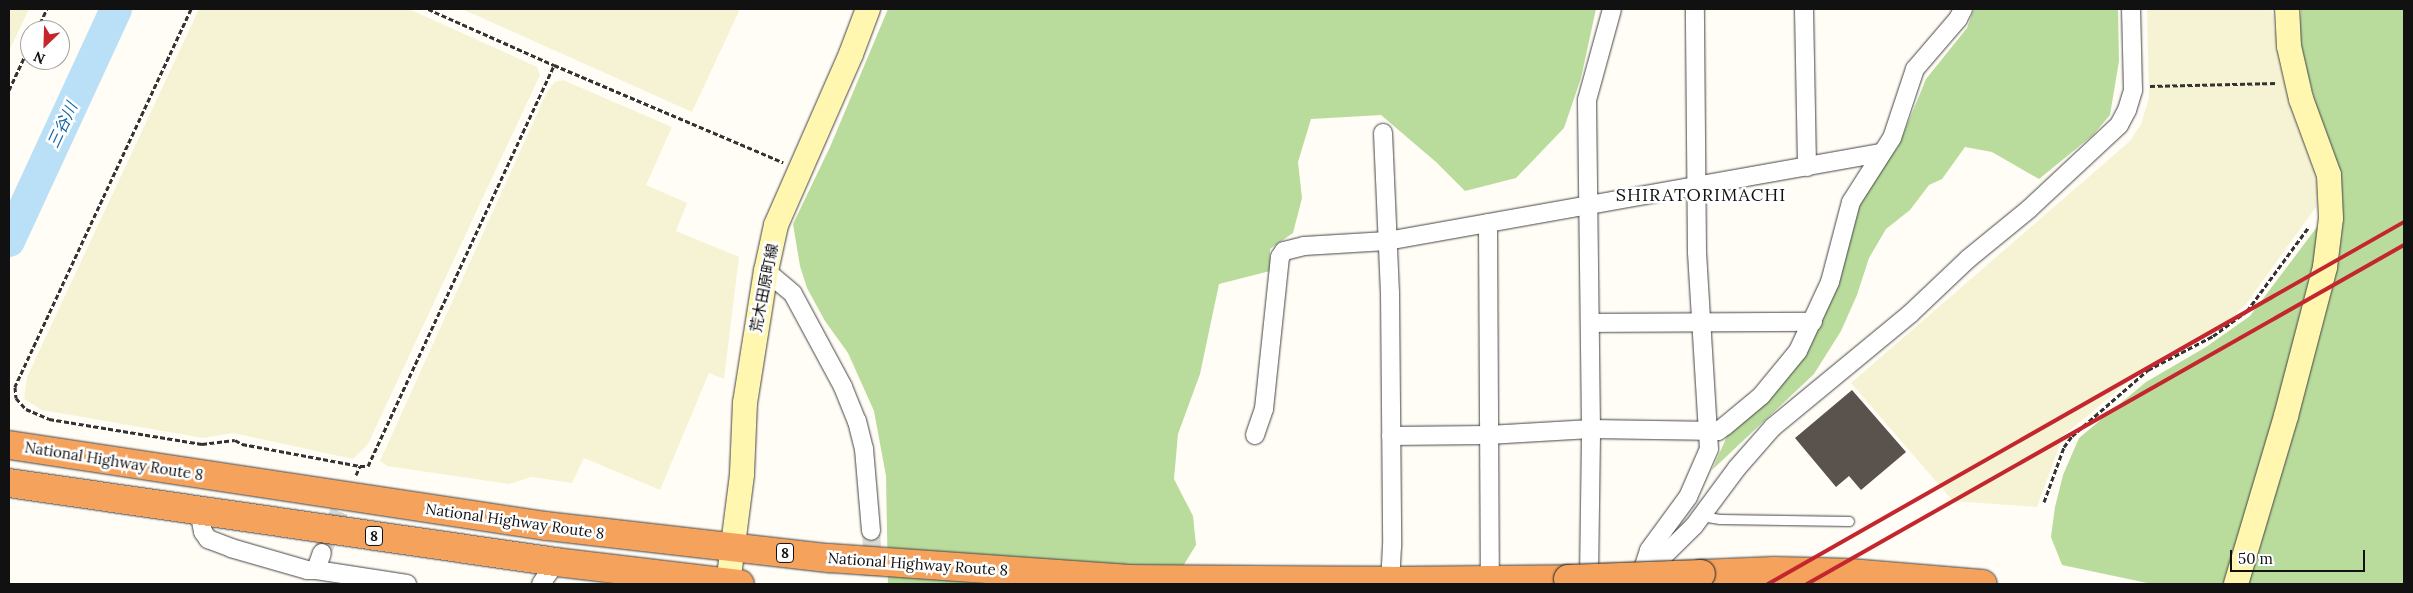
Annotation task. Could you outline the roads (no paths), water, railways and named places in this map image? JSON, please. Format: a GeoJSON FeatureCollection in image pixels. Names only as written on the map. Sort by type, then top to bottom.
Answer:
{"type":"FeatureCollection","features":[{"type":"Feature","properties":{"kind":"highway","name":"National Highway Route 8"},"geometry":{"type":"LineString","coordinates":[[9,445],[546,526],[830,558],[1126,578],[1390,581],[1578,578],[1774,571],[1850,573],[1983,584]]}},
{"type":"Feature","properties":{"kind":"highway","name":"8"},"geometry":{"type":"LineString","coordinates":[[9,483],[199,511],[548,573],[732,584]]}},
{"type":"Feature","properties":{"kind":"main road","name":"荒木田原町線"},"geometry":{"type":"LineString","coordinates":[[732,584],[732,548],[742,474],[745,403],[766,271],[776,225],[851,54],[868,9]]}},
{"type":"Feature","properties":{"kind":"main road"},"geometry":{"type":"LineString","coordinates":[[2236,584],[2286,416],[2325,267],[2331,218],[2329,175],[2297,83],[2289,46],[2287,9]]}},
{"type":"Feature","properties":{"kind":"street"},"geometry":{"type":"LineString","coordinates":[[1578,578],[1591,429],[1587,100],[1612,9]]}},
{"type":"Feature","properties":{"kind":"street"},"geometry":{"type":"LineString","coordinates":[[1638,582],[1650,550],[1688,497],[1704,465],[1709,449],[1706,432],[1696,188],[1695,9]]}},
{"type":"Feature","properties":{"kind":"street"},"geometry":{"type":"LineString","coordinates":[[1804,9],[1807,167]]}},
{"type":"Feature","properties":{"kind":"street"},"geometry":{"type":"LineString","coordinates":[[1391,436],[1488,435],[1591,429],[1718,432],[1761,396],[1798,351],[1813,322],[1834,269],[1851,202],[1892,138],[1915,69],[1958,19],[1963,9]]}},
{"type":"Feature","properties":{"kind":"street"},"geometry":{"type":"LineString","coordinates":[[1638,582],[1701,516],[1737,468],[1773,428],[1910,314],[1968,259],[2029,209],[2119,125],[2127,110],[2133,86],[2131,9]]}},
{"type":"Feature","properties":{"kind":"street"},"geometry":{"type":"LineString","coordinates":[[1383,134],[1390,292],[1392,546],[1390,581]]}},
{"type":"Feature","properties":{"kind":"street"},"geometry":{"type":"LineString","coordinates":[[1255,435],[1264,409],[1280,257],[1284,251],[1304,246],[1387,241],[1540,213],[1696,188],[1881,153]]}},
{"type":"Feature","properties":{"kind":"street"},"geometry":{"type":"LineString","coordinates":[[1488,223],[1490,579]]}},
{"type":"Feature","properties":{"kind":"street"},"geometry":{"type":"LineString","coordinates":[[766,271],[793,294],[843,388],[857,421],[864,449],[871,531]]}},
{"type":"Feature","properties":{"kind":"street"},"geometry":{"type":"LineString","coordinates":[[1590,323],[1701,321],[1813,322]]}},
{"type":"Feature","properties":{"kind":"street"},"geometry":{"type":"LineString","coordinates":[[199,511],[203,532],[208,539],[288,566],[407,584]]}},
{"type":"Feature","properties":{"kind":"street"},"geometry":{"type":"LineString","coordinates":[[316,570],[322,553]]}},
{"type":"Feature","properties":{"kind":"lane"},"geometry":{"type":"LineString","coordinates":[[1701,516],[1720,519],[1849,521]]}},
{"type":"Feature","properties":{"kind":"waterway","name":"三谷川"},"geometry":{"type":"LineString","coordinates":[[9,241],[116,9]]}},
{"type":"Feature","properties":{"kind":"tunnel"},"geometry":{"type":"LineString","coordinates":[[322,553],[353,478]]}},
{"type":"Feature","properties":{"kind":"tunnel"},"geometry":{"type":"LineString","coordinates":[[871,531],[874,584]]}},
{"type":"Feature","properties":{"kind":"railway"},"geometry":{"type":"LineString","coordinates":[[1768,584],[2404,222]]}},
{"type":"Feature","properties":{"kind":"railway"},"geometry":{"type":"LineString","coordinates":[[1807,584],[2404,245]]}},
{"type":"Feature","properties":{"kind":"district","name":"SHIRATORIMACHI"},"geometry":{"type":"Point","coordinates":[1701,195]}}]}
